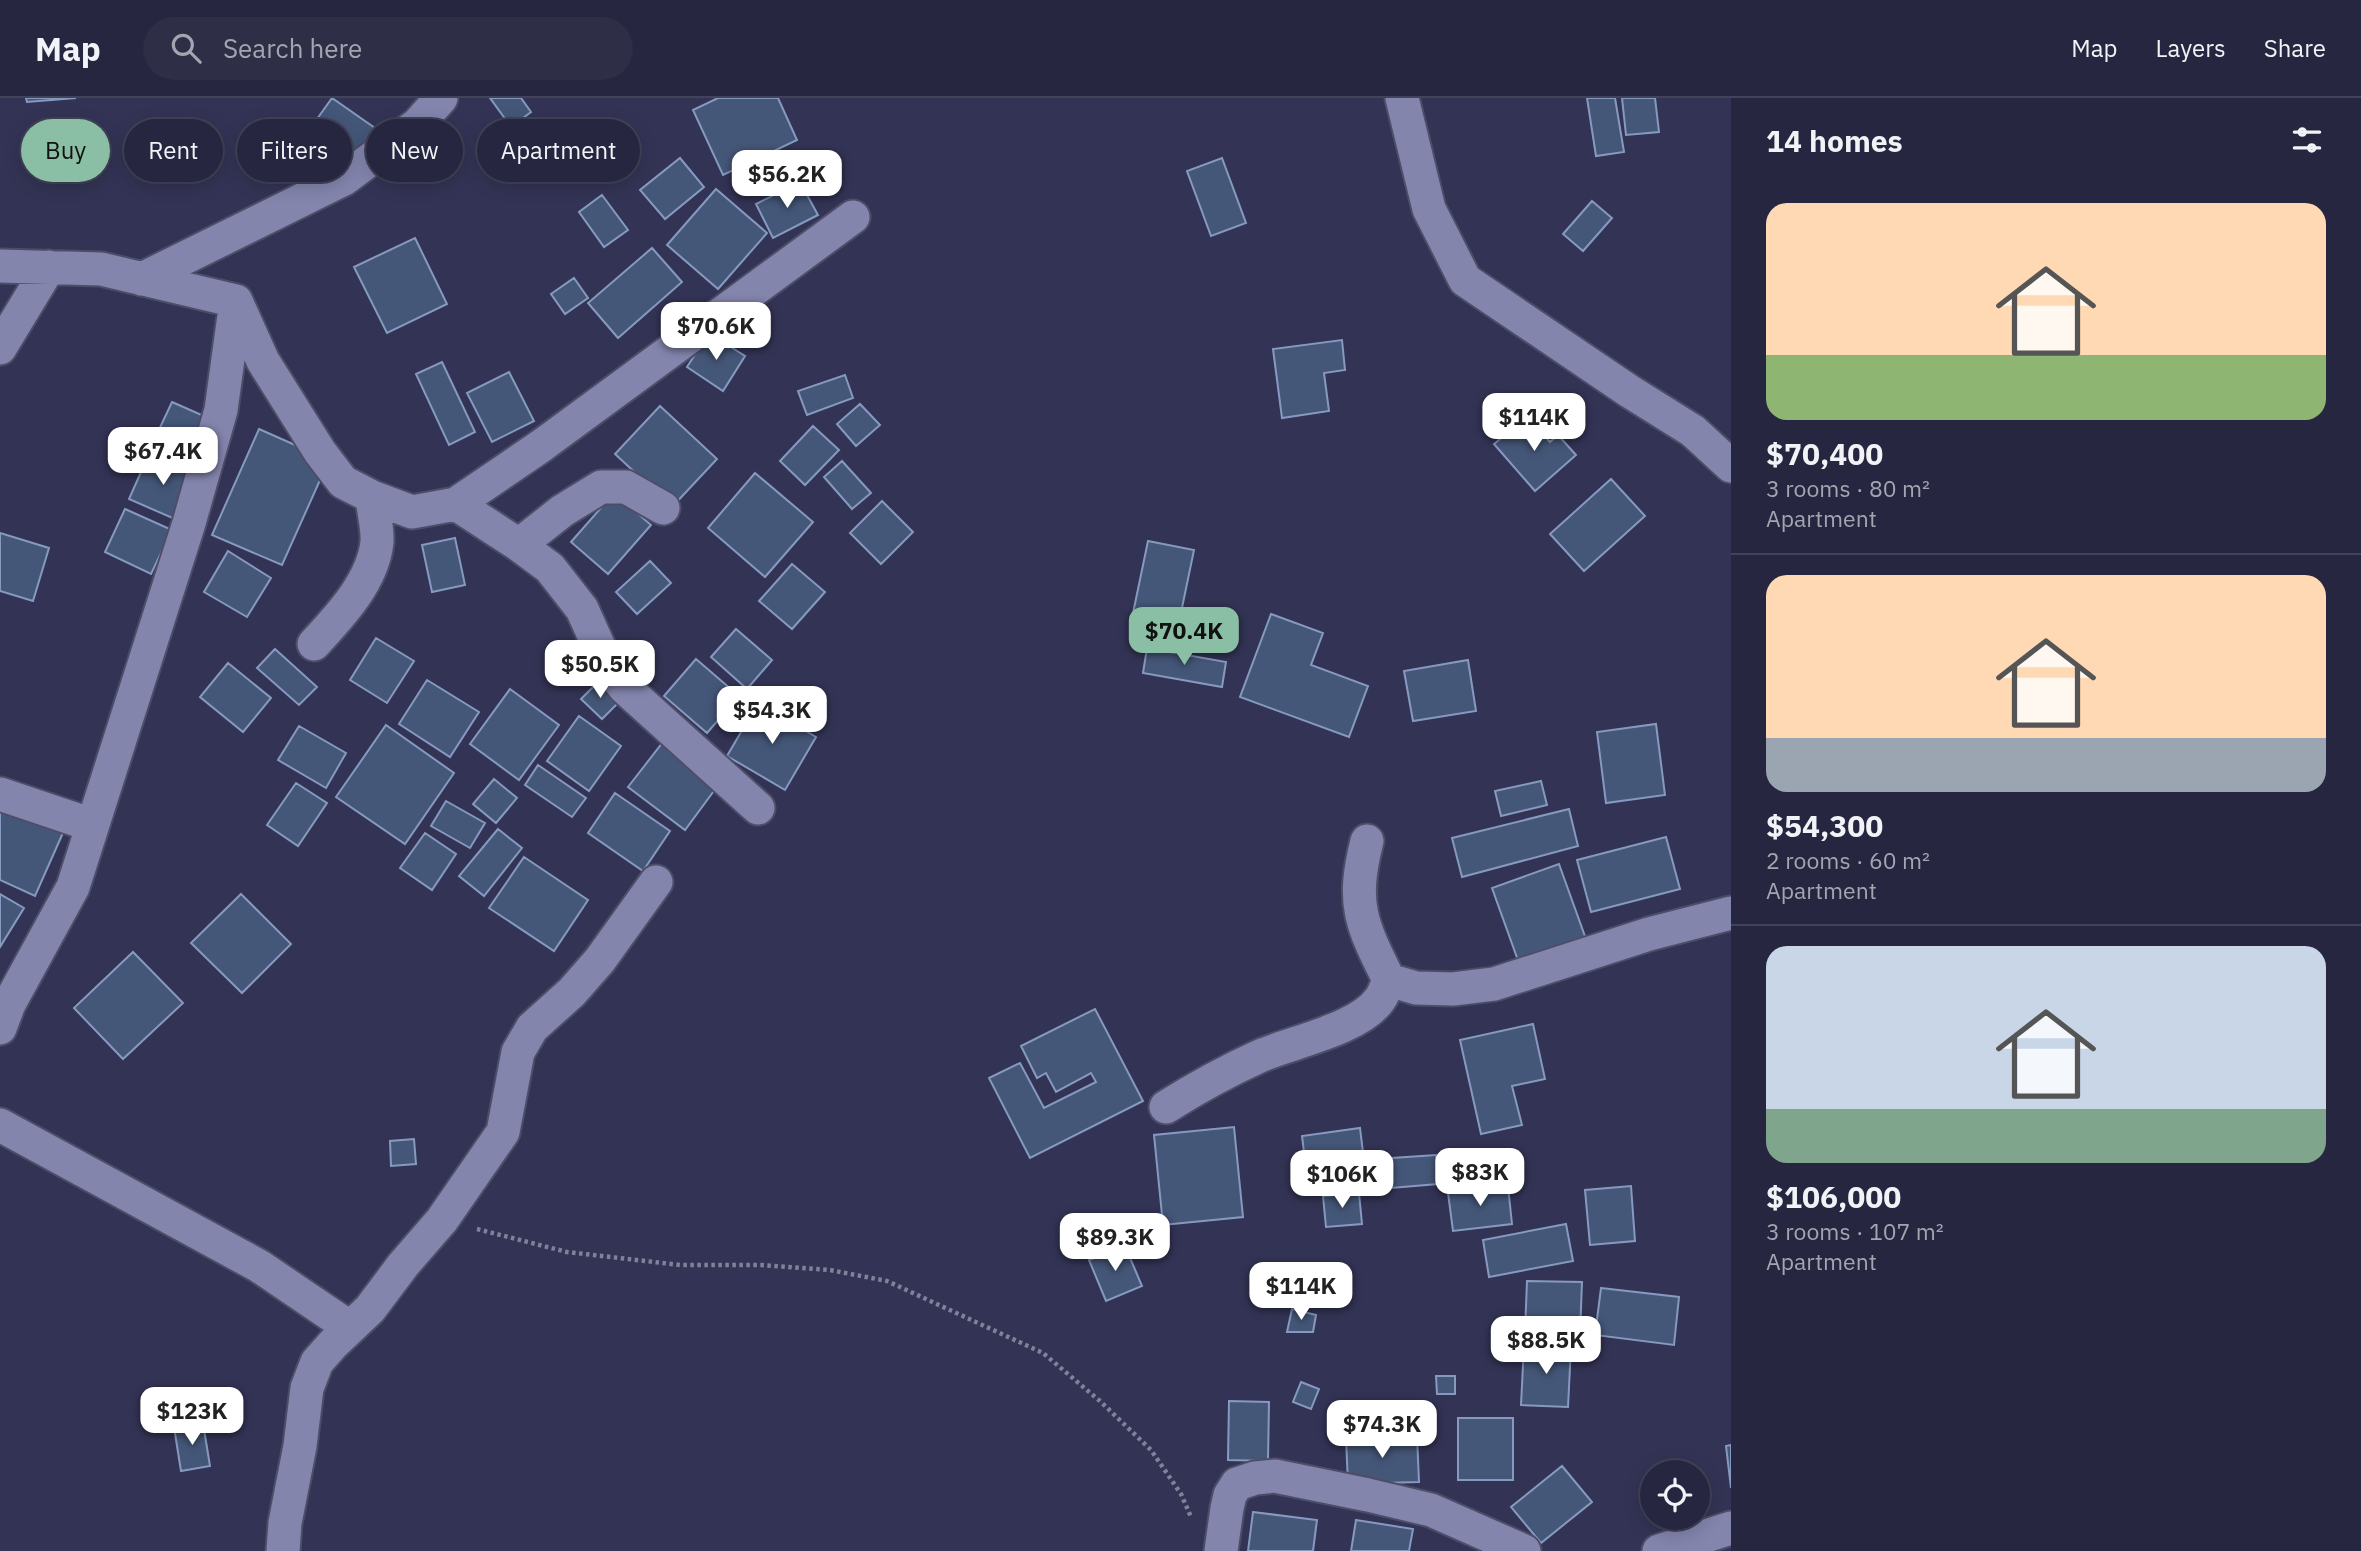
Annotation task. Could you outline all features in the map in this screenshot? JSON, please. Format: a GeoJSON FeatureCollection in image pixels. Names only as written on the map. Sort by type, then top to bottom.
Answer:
{"type":"FeatureCollection","features":[{"type":"Feature","properties":{"kind":"street"},"geometry":{"type":"LineString","coordinates":[[142,279],[344,179],[418,124],[441,98]]}},
{"type":"Feature","properties":{"kind":"street"},"geometry":{"type":"LineString","coordinates":[[1402,98],[1429,209],[1465,280],[1693,431],[1731,466]]}},
{"type":"Feature","properties":{"kind":"street"},"geometry":{"type":"LineString","coordinates":[[236,301],[263,361],[320,452],[343,482],[372,497],[412,512],[456,504],[541,446],[853,217]]}},
{"type":"Feature","properties":{"kind":"street"},"geometry":{"type":"LineString","coordinates":[[0,266],[101,269],[236,301]]}},
{"type":"Feature","properties":{"kind":"street"},"geometry":{"type":"LineString","coordinates":[[0,348],[49,267]]}},
{"type":"Feature","properties":{"kind":"street"},"geometry":{"type":"LineString","coordinates":[[3,1011],[73,887],[189,523],[220,410],[236,301]]}},
{"type":"Feature","properties":{"kind":"street"},"geometry":{"type":"LineString","coordinates":[[519,545],[562,511],[600,487],[626,487],[663,508]]}},
{"type":"Feature","properties":{"kind":"street"},"geometry":{"type":"LineString","coordinates":[[314,644],[338,619],[369,571],[377,540],[372,497]]}},
{"type":"Feature","properties":{"kind":"street"},"geometry":{"type":"LineString","coordinates":[[456,504],[550,568],[582,609],[608,667],[625,688],[758,808]]}},
{"type":"Feature","properties":{"kind":"street"},"geometry":{"type":"LineString","coordinates":[[0,794],[92,825]]}},
{"type":"Feature","properties":{"kind":"street"},"geometry":{"type":"LineString","coordinates":[[1367,841],[1359,873],[1358,897],[1367,936],[1389,980],[1416,988],[1453,989],[1494,984],[1649,934],[1731,913]]}},
{"type":"Feature","properties":{"kind":"street"},"geometry":{"type":"LineString","coordinates":[[283,1551],[285,1523],[300,1446],[307,1388],[317,1362],[349,1327],[370,1309],[442,1220],[503,1132],[510,1107],[518,1052],[531,1028],[572,992],[600,960],[656,882]]}},
{"type":"Feature","properties":{"kind":"street"},"geometry":{"type":"LineString","coordinates":[[1166,1107],[1201,1084],[1261,1056],[1335,1029],[1366,1013],[1379,1000],[1389,980]]}},
{"type":"Feature","properties":{"kind":"street"},"geometry":{"type":"LineString","coordinates":[[0,1125],[259,1266],[349,1327]]}},
{"type":"Feature","properties":{"kind":"street"},"geometry":{"type":"LineString","coordinates":[[1221,1551],[1230,1495],[1237,1484],[1255,1478],[1275,1476],[1431,1510],[1524,1551]]}},
{"type":"Feature","properties":{"kind":"street"},"geometry":{"type":"LineString","coordinates":[[1659,1551],[1731,1528]]}},
{"type":"Feature","properties":{"kind":"path"},"geometry":{"type":"LineString","coordinates":[[442,1220],[567,1252],[680,1265],[762,1265],[830,1270],[887,1282],[1043,1353],[1100,1401],[1151,1450],[1181,1494],[1195,1528]]}},
{"type":"Feature","properties":{"kind":"building"},"geometry":{"type":"Polygon","coordinates":[[[26,98],[76,98],[27,102],[26,98]]]}},
{"type":"Feature","properties":{"kind":"building"},"geometry":{"type":"Polygon","coordinates":[[[332,98],[366,122],[366,141],[352,162],[352,119],[317,119],[332,98]]]}},
{"type":"Feature","properties":{"kind":"building"},"geometry":{"type":"Polygon","coordinates":[[[490,98],[521,98],[531,112],[522,119],[505,119],[490,98]]]}},
{"type":"Feature","properties":{"kind":"building"},"geometry":{"type":"Polygon","coordinates":[[[718,98],[778,98],[797,140],[723,175],[693,110],[718,98]]]}},
{"type":"Feature","properties":{"kind":"building"},"geometry":{"type":"Polygon","coordinates":[[[1587,98],[1615,98],[1624,152],[1596,156],[1587,98]]]}},
{"type":"Feature","properties":{"kind":"building"},"geometry":{"type":"Polygon","coordinates":[[[1622,98],[1655,98],[1659,132],[1626,135],[1622,98]]]}},
{"type":"Feature","properties":{"kind":"building"},"geometry":{"type":"Polygon","coordinates":[[[680,158],[704,187],[665,219],[640,190],[680,158]]]}},
{"type":"Feature","properties":{"kind":"building"},"geometry":{"type":"Polygon","coordinates":[[[1222,158],[1246,223],[1211,236],[1187,171],[1222,158]]]}},
{"type":"Feature","properties":{"kind":"building"},"geometry":{"type":"Polygon","coordinates":[[[800,182],[818,215],[773,238],[756,204],[800,182]]]}},
{"type":"Feature","properties":{"kind":"building"},"geometry":{"type":"Polygon","coordinates":[[[716,189],[767,233],[718,289],[667,245],[716,189]]]}},
{"type":"Feature","properties":{"kind":"building"},"geometry":{"type":"Polygon","coordinates":[[[602,195],[628,230],[604,247],[579,212],[602,195]]]}},
{"type":"Feature","properties":{"kind":"building"},"geometry":{"type":"Polygon","coordinates":[[[1592,201],[1612,218],[1583,251],[1563,234],[1592,201]]]}},
{"type":"Feature","properties":{"kind":"building"},"geometry":{"type":"Polygon","coordinates":[[[415,238],[447,304],[387,333],[354,267],[415,238]]]}},
{"type":"Feature","properties":{"kind":"building"},"geometry":{"type":"Polygon","coordinates":[[[652,248],[682,282],[618,338],[588,303],[652,248]]]}},
{"type":"Feature","properties":{"kind":"building"},"geometry":{"type":"Polygon","coordinates":[[[574,278],[588,298],[565,314],[551,294],[574,278]]]}},
{"type":"Feature","properties":{"kind":"building"},"geometry":{"type":"Polygon","coordinates":[[[709,333],[745,356],[723,391],[687,367],[709,333]]]}},
{"type":"Feature","properties":{"kind":"building"},"geometry":{"type":"Polygon","coordinates":[[[1342,340],[1345,370],[1324,373],[1329,411],[1282,418],[1273,349],[1342,340]]]}},
{"type":"Feature","properties":{"kind":"building"},"geometry":{"type":"Polygon","coordinates":[[[442,362],[475,432],[449,445],[416,374],[442,362]]]}},
{"type":"Feature","properties":{"kind":"building"},"geometry":{"type":"Polygon","coordinates":[[[509,372],[534,421],[492,442],[467,393],[509,372]]]}},
{"type":"Feature","properties":{"kind":"building"},"geometry":{"type":"Polygon","coordinates":[[[845,375],[853,398],[807,415],[798,391],[845,375]]]}},
{"type":"Feature","properties":{"kind":"building"},"geometry":{"type":"Polygon","coordinates":[[[172,402],[213,420],[197,454],[156,436],[172,402]]]}},
{"type":"Feature","properties":{"kind":"building"},"geometry":{"type":"Polygon","coordinates":[[[860,404],[880,425],[856,446],[837,424],[860,404]]]}},
{"type":"Feature","properties":{"kind":"building"},"geometry":{"type":"Polygon","coordinates":[[[660,406],[717,459],[672,507],[615,454],[660,406]]]}},
{"type":"Feature","properties":{"kind":"building"},"geometry":{"type":"Polygon","coordinates":[[[1528,416],[1550,442],[1558,435],[1576,455],[1535,491],[1494,444],[1528,416]]]}},
{"type":"Feature","properties":{"kind":"building"},"geometry":{"type":"Polygon","coordinates":[[[813,426],[839,450],[805,485],[780,461],[813,426]]]}},
{"type":"Feature","properties":{"kind":"building"},"geometry":{"type":"Polygon","coordinates":[[[259,429],[329,460],[282,565],[212,535],[259,429]]]}},
{"type":"Feature","properties":{"kind":"building"},"geometry":{"type":"Polygon","coordinates":[[[149,454],[197,475],[177,520],[129,499],[149,454]]]}},
{"type":"Feature","properties":{"kind":"building"},"geometry":{"type":"Polygon","coordinates":[[[842,461],[871,493],[852,509],[824,477],[842,461]]]}},
{"type":"Feature","properties":{"kind":"building"},"geometry":{"type":"Polygon","coordinates":[[[755,473],[813,522],[765,577],[708,528],[755,473]]]}},
{"type":"Feature","properties":{"kind":"building"},"geometry":{"type":"Polygon","coordinates":[[[1611,479],[1645,516],[1584,571],[1550,534],[1611,479]]]}},
{"type":"Feature","properties":{"kind":"building"},"geometry":{"type":"Polygon","coordinates":[[[614,493],[651,525],[608,574],[571,542],[614,493]]]}},
{"type":"Feature","properties":{"kind":"building"},"geometry":{"type":"Polygon","coordinates":[[[882,501],[913,532],[881,564],[850,533],[882,501]]]}},
{"type":"Feature","properties":{"kind":"building"},"geometry":{"type":"Polygon","coordinates":[[[125,509],[172,530],[151,574],[105,552],[125,509]]]}},
{"type":"Feature","properties":{"kind":"building"},"geometry":{"type":"Polygon","coordinates":[[[0,533],[49,548],[33,601],[0,591],[0,533]]]}},
{"type":"Feature","properties":{"kind":"building"},"geometry":{"type":"Polygon","coordinates":[[[455,538],[465,585],[432,592],[422,545],[455,538]]]}},
{"type":"Feature","properties":{"kind":"building"},"geometry":{"type":"Polygon","coordinates":[[[1148,541],[1194,550],[1178,627],[1132,618],[1148,541]]]}},
{"type":"Feature","properties":{"kind":"building"},"geometry":{"type":"Polygon","coordinates":[[[228,551],[271,578],[247,617],[204,592],[228,551]]]}},
{"type":"Feature","properties":{"kind":"building"},"geometry":{"type":"Polygon","coordinates":[[[650,561],[671,583],[637,614],[616,592],[650,561]]]}},
{"type":"Feature","properties":{"kind":"building"},"geometry":{"type":"Polygon","coordinates":[[[792,564],[825,592],[792,629],[759,601],[792,564]]]}},
{"type":"Feature","properties":{"kind":"building"},"geometry":{"type":"Polygon","coordinates":[[[1271,614],[1323,633],[1311,665],[1368,686],[1349,737],[1240,697],[1271,614]]]}},
{"type":"Feature","properties":{"kind":"building"},"geometry":{"type":"Polygon","coordinates":[[[736,629],[772,660],[747,689],[711,657],[736,629]]]}},
{"type":"Feature","properties":{"kind":"building"},"geometry":{"type":"Polygon","coordinates":[[[376,638],[414,661],[387,703],[350,680],[376,638]]]}},
{"type":"Feature","properties":{"kind":"building"},"geometry":{"type":"Polygon","coordinates":[[[1147,648],[1226,662],[1222,687],[1143,673],[1147,648]]]}},
{"type":"Feature","properties":{"kind":"building"},"geometry":{"type":"Polygon","coordinates":[[[275,649],[317,687],[299,705],[257,668],[275,649]]]}},
{"type":"Feature","properties":{"kind":"building"},"geometry":{"type":"Polygon","coordinates":[[[696,659],[739,696],[707,733],[664,696],[696,659]]]}},
{"type":"Feature","properties":{"kind":"building"},"geometry":{"type":"Polygon","coordinates":[[[1468,660],[1476,711],[1413,721],[1404,671],[1468,660]]]}},
{"type":"Feature","properties":{"kind":"building"},"geometry":{"type":"Polygon","coordinates":[[[228,663],[271,698],[243,732],[200,697],[228,663]]]}},
{"type":"Feature","properties":{"kind":"building"},"geometry":{"type":"Polygon","coordinates":[[[427,680],[479,712],[450,757],[399,724],[427,680]]]}},
{"type":"Feature","properties":{"kind":"building"},"geometry":{"type":"Polygon","coordinates":[[[598,682],[619,702],[602,719],[581,699],[598,682]]]}},
{"type":"Feature","properties":{"kind":"building"},"geometry":{"type":"Polygon","coordinates":[[[510,689],[559,725],[519,780],[470,744],[510,689]]]}},
{"type":"Feature","properties":{"kind":"building"},"geometry":{"type":"Polygon","coordinates":[[[758,703],[816,737],[785,790],[727,756],[758,703]]]}},
{"type":"Feature","properties":{"kind":"building"},"geometry":{"type":"Polygon","coordinates":[[[579,716],[621,746],[589,791],[547,761],[579,716]]]}},
{"type":"Feature","properties":{"kind":"building"},"geometry":{"type":"Polygon","coordinates":[[[1656,724],[1665,795],[1606,803],[1597,732],[1656,724]]]}},
{"type":"Feature","properties":{"kind":"building"},"geometry":{"type":"Polygon","coordinates":[[[386,725],[454,773],[405,844],[336,797],[386,725]]]}},
{"type":"Feature","properties":{"kind":"building"},"geometry":{"type":"Polygon","coordinates":[[[299,726],[346,753],[326,788],[278,760],[299,726]]]}},
{"type":"Feature","properties":{"kind":"building"},"geometry":{"type":"Polygon","coordinates":[[[663,742],[719,784],[685,830],[628,787],[663,742]]]}},
{"type":"Feature","properties":{"kind":"building"},"geometry":{"type":"Polygon","coordinates":[[[538,765],[586,798],[572,817],[525,785],[538,765]]]}},
{"type":"Feature","properties":{"kind":"building"},"geometry":{"type":"Polygon","coordinates":[[[494,779],[517,798],[496,823],[473,804],[494,779]]]}},
{"type":"Feature","properties":{"kind":"building"},"geometry":{"type":"Polygon","coordinates":[[[1541,781],[1547,805],[1501,816],[1495,791],[1541,781]]]}},
{"type":"Feature","properties":{"kind":"building"},"geometry":{"type":"Polygon","coordinates":[[[296,783],[327,803],[298,846],[267,825],[296,783]]]}},
{"type":"Feature","properties":{"kind":"building"},"geometry":{"type":"Polygon","coordinates":[[[615,793],[670,831],[643,871],[588,833],[615,793]]]}},
{"type":"Feature","properties":{"kind":"building"},"geometry":{"type":"Polygon","coordinates":[[[446,801],[485,823],[470,848],[431,826],[446,801]]]}},
{"type":"Feature","properties":{"kind":"building"},"geometry":{"type":"Polygon","coordinates":[[[0,805],[66,826],[35,896],[0,880],[0,805]]]}},
{"type":"Feature","properties":{"kind":"building"},"geometry":{"type":"Polygon","coordinates":[[[1569,809],[1578,846],[1462,877],[1452,838],[1569,809]]]}},
{"type":"Feature","properties":{"kind":"building"},"geometry":{"type":"Polygon","coordinates":[[[498,829],[522,848],[484,896],[459,876],[498,829]]]}},
{"type":"Feature","properties":{"kind":"building"},"geometry":{"type":"Polygon","coordinates":[[[425,833],[456,854],[432,890],[400,868],[425,833]]]}},
{"type":"Feature","properties":{"kind":"building"},"geometry":{"type":"Polygon","coordinates":[[[1666,837],[1680,889],[1591,912],[1577,860],[1666,837]]]}},
{"type":"Feature","properties":{"kind":"building"},"geometry":{"type":"Polygon","coordinates":[[[524,857],[588,900],[554,951],[489,908],[524,857]]]}},
{"type":"Feature","properties":{"kind":"building"},"geometry":{"type":"Polygon","coordinates":[[[1559,864],[1587,942],[1520,966],[1492,888],[1559,864]]]}},
{"type":"Feature","properties":{"kind":"building"},"geometry":{"type":"Polygon","coordinates":[[[0,894],[24,908],[0,947],[0,894]]]}},
{"type":"Feature","properties":{"kind":"building"},"geometry":{"type":"Polygon","coordinates":[[[241,894],[291,944],[242,993],[191,943],[241,894]]]}},
{"type":"Feature","properties":{"kind":"building"},"geometry":{"type":"Polygon","coordinates":[[[133,952],[183,1003],[123,1059],[74,1008],[133,952]]]}},
{"type":"Feature","properties":{"kind":"building"},"geometry":{"type":"Polygon","coordinates":[[[1095,1009],[1143,1101],[1030,1158],[989,1078],[1020,1063],[1044,1108],[1096,1082],[1091,1073],[1056,1092],[1046,1073],[1037,1078],[1021,1046],[1095,1009]]]}},
{"type":"Feature","properties":{"kind":"building"},"geometry":{"type":"Polygon","coordinates":[[[1533,1024],[1545,1079],[1512,1086],[1522,1125],[1481,1134],[1460,1040],[1533,1024]]]}},
{"type":"Feature","properties":{"kind":"building"},"geometry":{"type":"Polygon","coordinates":[[[1234,1127],[1243,1217],[1163,1225],[1154,1135],[1234,1127]]]}},
{"type":"Feature","properties":{"kind":"building"},"geometry":{"type":"Polygon","coordinates":[[[1360,1128],[1367,1185],[1309,1192],[1302,1136],[1360,1128]]]}},
{"type":"Feature","properties":{"kind":"building"},"geometry":{"type":"Polygon","coordinates":[[[414,1139],[416,1164],[391,1166],[390,1141],[414,1139]]]}},
{"type":"Feature","properties":{"kind":"building"},"geometry":{"type":"Polygon","coordinates":[[[1436,1155],[1438,1184],[1379,1189],[1377,1159],[1436,1155]]]}},
{"type":"Feature","properties":{"kind":"building"},"geometry":{"type":"Polygon","coordinates":[[[1508,1186],[1512,1224],[1453,1231],[1448,1193],[1508,1186]]]}},
{"type":"Feature","properties":{"kind":"building"},"geometry":{"type":"Polygon","coordinates":[[[1631,1186],[1635,1241],[1590,1245],[1585,1190],[1631,1186]]]}},
{"type":"Feature","properties":{"kind":"building"},"geometry":{"type":"Polygon","coordinates":[[[1359,1193],[1362,1224],[1326,1227],[1323,1196],[1359,1193]]]}},
{"type":"Feature","properties":{"kind":"building"},"geometry":{"type":"Polygon","coordinates":[[[1566,1224],[1573,1261],[1489,1277],[1483,1240],[1566,1224]]]}},
{"type":"Feature","properties":{"kind":"building"},"geometry":{"type":"Polygon","coordinates":[[[1125,1246],[1142,1286],[1106,1301],[1089,1260],[1125,1246]]]}},
{"type":"Feature","properties":{"kind":"building"},"geometry":{"type":"Polygon","coordinates":[[[1527,1281],[1582,1282],[1580,1334],[1525,1332],[1527,1281]]]}},
{"type":"Feature","properties":{"kind":"building"},"geometry":{"type":"Polygon","coordinates":[[[1601,1288],[1679,1297],[1674,1345],[1595,1335],[1601,1288]]]}},
{"type":"Feature","properties":{"kind":"building"},"geometry":{"type":"Polygon","coordinates":[[[1292,1309],[1316,1315],[1313,1332],[1287,1332],[1292,1309]]]}},
{"type":"Feature","properties":{"kind":"building"},"geometry":{"type":"Polygon","coordinates":[[[1524,1345],[1571,1347],[1568,1407],[1521,1405],[1524,1345]]]}},
{"type":"Feature","properties":{"kind":"building"},"geometry":{"type":"Polygon","coordinates":[[[1436,1376],[1455,1376],[1455,1394],[1437,1394],[1436,1376]]]}},
{"type":"Feature","properties":{"kind":"building"},"geometry":{"type":"Polygon","coordinates":[[[1301,1382],[1319,1389],[1311,1409],[1293,1402],[1301,1382]]]}},
{"type":"Feature","properties":{"kind":"building"},"geometry":{"type":"Polygon","coordinates":[[[1229,1401],[1269,1402],[1268,1461],[1228,1460],[1229,1401]]]}},
{"type":"Feature","properties":{"kind":"building"},"geometry":{"type":"Polygon","coordinates":[[[1458,1418],[1513,1418],[1513,1480],[1458,1480],[1458,1418]]]}},
{"type":"Feature","properties":{"kind":"building"},"geometry":{"type":"Polygon","coordinates":[[[203,1423],[210,1466],[181,1471],[174,1427],[203,1423]]]}},
{"type":"Feature","properties":{"kind":"building"},"geometry":{"type":"Polygon","coordinates":[[[1417,1436],[1419,1482],[1348,1484],[1346,1438],[1417,1436]]]}},
{"type":"Feature","properties":{"kind":"building"},"geometry":{"type":"Polygon","coordinates":[[[1731,1445],[1731,1488],[1726,1446],[1731,1445]]]}},
{"type":"Feature","properties":{"kind":"building"},"geometry":{"type":"Polygon","coordinates":[[[1562,1466],[1592,1502],[1541,1543],[1511,1507],[1562,1466]]]}},
{"type":"Feature","properties":{"kind":"building"},"geometry":{"type":"Polygon","coordinates":[[[1253,1512],[1317,1520],[1313,1551],[1248,1551],[1253,1512]]]}},
{"type":"Feature","properties":{"kind":"building"},"geometry":{"type":"Polygon","coordinates":[[[1356,1520],[1413,1529],[1409,1551],[1351,1551],[1356,1520]]]}}]}
